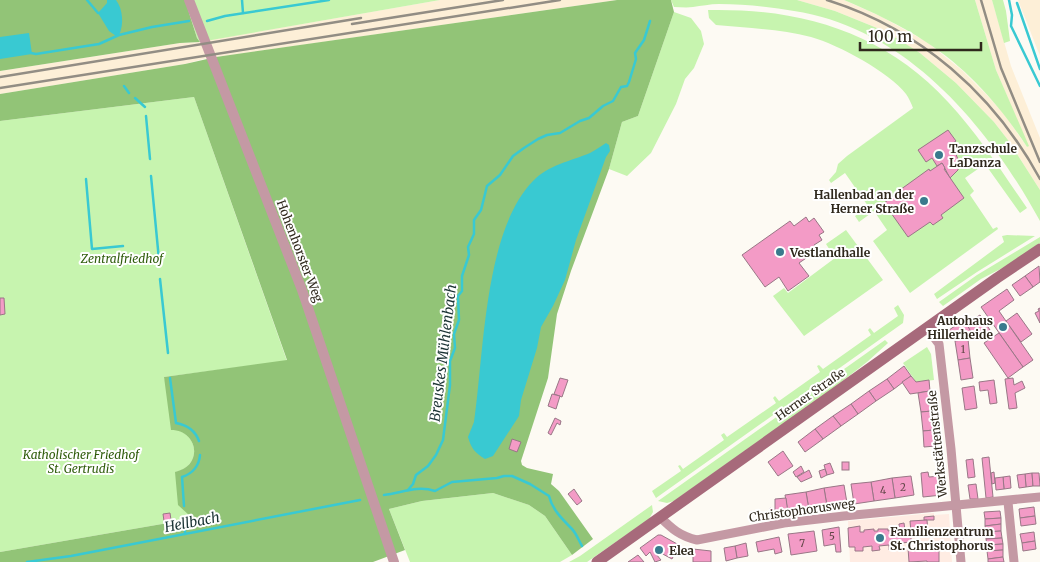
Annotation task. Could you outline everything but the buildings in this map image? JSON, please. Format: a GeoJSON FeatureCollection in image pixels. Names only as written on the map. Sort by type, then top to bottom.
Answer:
{"type":"FeatureCollection","features":[{"type":"Feature","properties":{"kind":"main road","name":"Herner Straße"},"geometry":{"type":"LineString","coordinates":[[596,562],[1040,249]]}},
{"type":"Feature","properties":{"kind":"street","name":"Hohenhorster Weg"},"geometry":{"type":"LineString","coordinates":[[189,0],[302,290],[394,562]]}},
{"type":"Feature","properties":{"kind":"street","name":"Werkstättenstraße"},"geometry":{"type":"LineString","coordinates":[[927,328],[939,344],[961,562]]}},
{"type":"Feature","properties":{"kind":"street","name":"Christophorusweg"},"geometry":{"type":"LineString","coordinates":[[660,517],[671,529],[684,537],[697,540],[784,523],[1040,498]]}},
{"type":"Feature","properties":{"kind":"street"},"geometry":{"type":"LineString","coordinates":[[1008,502],[1014,562]]}},
{"type":"Feature","properties":{"kind":"street","name":"Hohenhorster Weg"},"geometry":{"type":"LineString","coordinates":[[378,515],[385,524],[399,562]]}},
{"type":"Feature","properties":{"kind":"shaded area"},"geometry":{"type":"Polygon","coordinates":[[[440,0],[617,0],[216,57],[209,40],[440,0]]]}},
{"type":"Feature","properties":{"kind":"shaded area"},"geometry":{"type":"Polygon","coordinates":[[[797,0],[844,0],[882,17],[927,42],[963,71],[986,94],[1004,114],[1027,147],[996,70],[975,0],[992,0],[1011,66],[1040,138],[1040,190],[1008,140],[994,122],[956,83],[920,53],[877,28],[835,11],[797,0]]]}},
{"type":"Feature","properties":{"kind":"shaded area"},"geometry":{"type":"Polygon","coordinates":[[[1018,0],[1040,0],[1040,55],[1038,51],[1018,0]]]}},
{"type":"Feature","properties":{"kind":"shaded area"},"geometry":{"type":"Polygon","coordinates":[[[200,42],[207,58],[185,64],[0,94],[0,71],[180,43],[200,42]]]}},
{"type":"Feature","properties":{"kind":"shaded area"},"geometry":{"type":"Polygon","coordinates":[[[934,513],[934,515],[949,514],[952,562],[850,562],[848,521],[934,513]]]}},
{"type":"Feature","properties":{"kind":"green space"},"geometry":{"type":"Polygon","coordinates":[[[0,0],[185,0],[200,42],[180,43],[0,71],[0,0]]]}},
{"type":"Feature","properties":{"kind":"green space"},"geometry":{"type":"Polygon","coordinates":[[[185,0],[440,0],[200,42],[185,0]]]}},
{"type":"Feature","properties":{"kind":"green space"},"geometry":{"type":"Polygon","coordinates":[[[617,0],[671,0],[674,12],[638,116],[622,122],[609,169],[571,271],[557,314],[548,378],[521,461],[522,465],[527,468],[553,474],[551,484],[559,491],[593,539],[572,555],[545,516],[529,505],[493,493],[422,501],[389,509],[405,550],[373,562],[0,562],[0,552],[191,519],[178,505],[175,472],[190,463],[194,456],[194,449],[192,442],[187,436],[171,430],[164,377],[287,360],[194,97],[0,121],[0,94],[185,64],[216,57],[617,0]]]}},
{"type":"Feature","properties":{"kind":"green space"},"geometry":{"type":"Polygon","coordinates":[[[671,0],[797,0],[835,11],[877,28],[898,39],[920,53],[956,83],[994,122],[1008,140],[1040,190],[1040,221],[996,151],[969,117],[940,87],[908,60],[873,38],[835,21],[794,11],[728,4],[674,7],[671,0]]]}},
{"type":"Feature","properties":{"kind":"green space"},"geometry":{"type":"Polygon","coordinates":[[[844,0],[975,0],[996,70],[1029,146],[1027,147],[1006,117],[982,89],[941,52],[896,24],[844,0]]]}},
{"type":"Feature","properties":{"kind":"green space"},"geometry":{"type":"Polygon","coordinates":[[[992,0],[1003,0],[1010,41],[1004,43],[992,0]]]}},
{"type":"Feature","properties":{"kind":"green space"},"geometry":{"type":"Polygon","coordinates":[[[708,10],[775,14],[807,20],[838,29],[868,42],[896,58],[923,78],[959,114],[1027,208],[1020,213],[985,164],[965,178],[974,191],[970,195],[993,229],[997,227],[998,229],[910,293],[873,241],[887,230],[874,211],[859,222],[855,216],[868,206],[845,173],[831,183],[829,180],[836,172],[838,164],[847,156],[913,108],[906,94],[876,68],[835,46],[811,37],[788,32],[716,25],[709,18],[708,10]]]}},
{"type":"Feature","properties":{"kind":"green space"},"geometry":{"type":"Polygon","coordinates":[[[674,12],[691,18],[701,31],[704,44],[694,68],[685,79],[676,104],[651,153],[627,176],[609,169],[622,122],[638,116],[674,12]]]}},
{"type":"Feature","properties":{"kind":"green space","name":"Zentralfriedhof"},"geometry":{"type":"Polygon","coordinates":[[[194,97],[287,361],[164,377],[178,430],[190,439],[193,445],[194,452],[190,464],[176,472],[191,519],[0,552],[0,121],[194,97]]]}},
{"type":"Feature","properties":{"kind":"green space"},"geometry":{"type":"Polygon","coordinates":[[[846,230],[883,280],[804,336],[773,296],[784,288],[788,293],[835,258],[826,244],[846,230]]]}},
{"type":"Feature","properties":{"kind":"green space"},"geometry":{"type":"Polygon","coordinates":[[[1002,236],[1035,236],[937,299],[934,294],[1004,242],[1002,236]]]}},
{"type":"Feature","properties":{"kind":"green space"},"geometry":{"type":"Polygon","coordinates":[[[1040,237],[1040,243],[1012,263],[981,279],[943,306],[939,302],[977,275],[1040,237]]]}},
{"type":"Feature","properties":{"kind":"green space"},"geometry":{"type":"Polygon","coordinates":[[[898,305],[904,315],[903,323],[656,498],[652,491],[681,471],[678,466],[680,465],[683,469],[724,440],[721,435],[724,433],[727,437],[776,403],[773,398],[775,396],[779,401],[820,372],[817,366],[819,365],[823,369],[871,335],[868,330],[870,328],[874,333],[898,316],[894,308],[898,305]]]}},
{"type":"Feature","properties":{"kind":"green space"},"geometry":{"type":"Polygon","coordinates":[[[885,340],[888,343],[831,390],[674,501],[667,503],[658,501],[885,340]]]}},
{"type":"Feature","properties":{"kind":"green space"},"geometry":{"type":"Polygon","coordinates":[[[927,347],[931,354],[934,380],[916,382],[903,363],[927,347]]]}},
{"type":"Feature","properties":{"kind":"green space"},"geometry":{"type":"Polygon","coordinates":[[[493,493],[529,505],[545,516],[572,555],[560,562],[410,562],[389,509],[422,501],[493,493]]]}},
{"type":"Feature","properties":{"kind":"green space"},"geometry":{"type":"Polygon","coordinates":[[[652,505],[653,512],[649,519],[587,562],[569,562],[580,556],[652,505]]]}},
{"type":"Feature","properties":{"kind":"water"},"geometry":{"type":"Polygon","coordinates":[[[107,0],[116,0],[121,12],[122,27],[119,35],[116,36],[109,31],[98,13],[107,3],[107,0]]]}},
{"type":"Feature","properties":{"kind":"water"},"geometry":{"type":"Polygon","coordinates":[[[29,33],[32,54],[0,59],[0,37],[29,33]]]}},
{"type":"Feature","properties":{"kind":"water"},"geometry":{"type":"Polygon","coordinates":[[[606,143],[609,145],[610,151],[606,157],[576,240],[565,280],[541,327],[537,348],[521,400],[519,416],[493,456],[485,459],[474,450],[468,437],[474,422],[484,329],[495,261],[505,230],[517,203],[533,181],[553,167],[590,153],[606,143]]]}},
{"type":"Feature","properties":{"kind":"waterway"},"geometry":{"type":"LineString","coordinates":[[87,0],[98,13]]}},
{"type":"Feature","properties":{"kind":"waterway"},"geometry":{"type":"LineString","coordinates":[[242,0],[243,13]]}},
{"type":"Feature","properties":{"kind":"waterway"},"geometry":{"type":"LineString","coordinates":[[207,21],[225,16],[329,0]]}},
{"type":"Feature","properties":{"kind":"waterway"},"geometry":{"type":"LineString","coordinates":[[1009,0],[1012,15],[1011,26],[1040,86]]}},
{"type":"Feature","properties":{"kind":"waterway"},"geometry":{"type":"LineString","coordinates":[[1017,3],[1040,69]]}},
{"type":"Feature","properties":{"kind":"waterway"},"geometry":{"type":"LineString","coordinates":[[31,53],[36,54],[99,44],[119,35],[189,21]]}},
{"type":"Feature","properties":{"kind":"waterway","name":"Breuskes Mühlenbach"},"geometry":{"type":"LineString","coordinates":[[408,490],[413,484],[416,475],[428,466],[436,455],[443,440],[450,385],[450,361],[455,348],[454,334],[459,320],[458,296],[462,291],[462,276],[469,255],[468,247],[474,234],[474,220],[481,210],[487,186],[500,175],[513,156],[524,148],[538,139],[560,133],[589,118],[603,106],[613,101],[621,87],[627,86],[629,82],[636,59],[635,53],[644,40],[650,21]]}},
{"type":"Feature","properties":{"kind":"waterway"},"geometry":{"type":"LineString","coordinates":[[124,86],[129,93]]}},
{"type":"Feature","properties":{"kind":"waterway"},"geometry":{"type":"LineString","coordinates":[[135,98],[145,107]]}},
{"type":"Feature","properties":{"kind":"waterway"},"geometry":{"type":"LineString","coordinates":[[146,116],[150,159]]}},
{"type":"Feature","properties":{"kind":"waterway"},"geometry":{"type":"LineString","coordinates":[[151,176],[159,260]]}},
{"type":"Feature","properties":{"kind":"waterway"},"geometry":{"type":"LineString","coordinates":[[86,179],[92,249],[123,246]]}},
{"type":"Feature","properties":{"kind":"waterway"},"geometry":{"type":"LineString","coordinates":[[160,279],[168,353]]}},
{"type":"Feature","properties":{"kind":"waterway"},"geometry":{"type":"LineString","coordinates":[[170,378],[176,423],[190,429],[199,441]]}},
{"type":"Feature","properties":{"kind":"waterway"},"geometry":{"type":"LineString","coordinates":[[184,506],[182,477],[195,469],[200,455]]}},
{"type":"Feature","properties":{"kind":"waterway","name":"Hellbach"},"geometry":{"type":"LineString","coordinates":[[384,495],[416,489],[435,491],[452,482],[512,476],[530,484],[549,496],[555,510],[573,531],[582,546]]}},
{"type":"Feature","properties":{"kind":"waterway","name":"Hellbach"},"geometry":{"type":"LineString","coordinates":[[27,562],[71,556],[360,500]]}},
{"type":"Feature","properties":{"kind":"waterway","name":"Hellbach"},"geometry":{"type":"LineString","coordinates":[[185,527],[185,534]]}},
{"type":"Feature","properties":{"kind":"railway"},"geometry":{"type":"LineString","coordinates":[[352,24],[503,0]]}},
{"type":"Feature","properties":{"kind":"railway"},"geometry":{"type":"LineString","coordinates":[[0,88],[560,0]]}},
{"type":"Feature","properties":{"kind":"railway"},"geometry":{"type":"LineString","coordinates":[[827,0],[893,28],[951,68],[1000,119],[1040,179]]}},
{"type":"Feature","properties":{"kind":"railway"},"geometry":{"type":"LineString","coordinates":[[981,0],[1001,68],[1040,162]]}},
{"type":"Feature","properties":{"kind":"railway"},"geometry":{"type":"LineString","coordinates":[[0,77],[361,18]]}},
{"type":"Feature","properties":{"kind":"place","name":"Tanzschule LaDanza"},"geometry":{"type":"Point","coordinates":[939,155]}},
{"type":"Feature","properties":{"kind":"place","name":"Hallenbad an der Herner Straße"},"geometry":{"type":"Point","coordinates":[924,201]}},
{"type":"Feature","properties":{"kind":"place","name":"Vestlandhalle"},"geometry":{"type":"Point","coordinates":[780,252]}},
{"type":"Feature","properties":{"kind":"place","name":"Autohaus Hillerheide"},"geometry":{"type":"Point","coordinates":[1003,327]}},
{"type":"Feature","properties":{"kind":"place","name":"Familienzentrum St. Christophorus"},"geometry":{"type":"Point","coordinates":[880,538]}},
{"type":"Feature","properties":{"kind":"place","name":"Elea"},"geometry":{"type":"Point","coordinates":[659,550]}},
{"type":"Feature","properties":{"kind":"park label","name":"Katholischer Friedhof St. Gertrudis"},"geometry":{"type":"Point","coordinates":[81,461]}}]}
